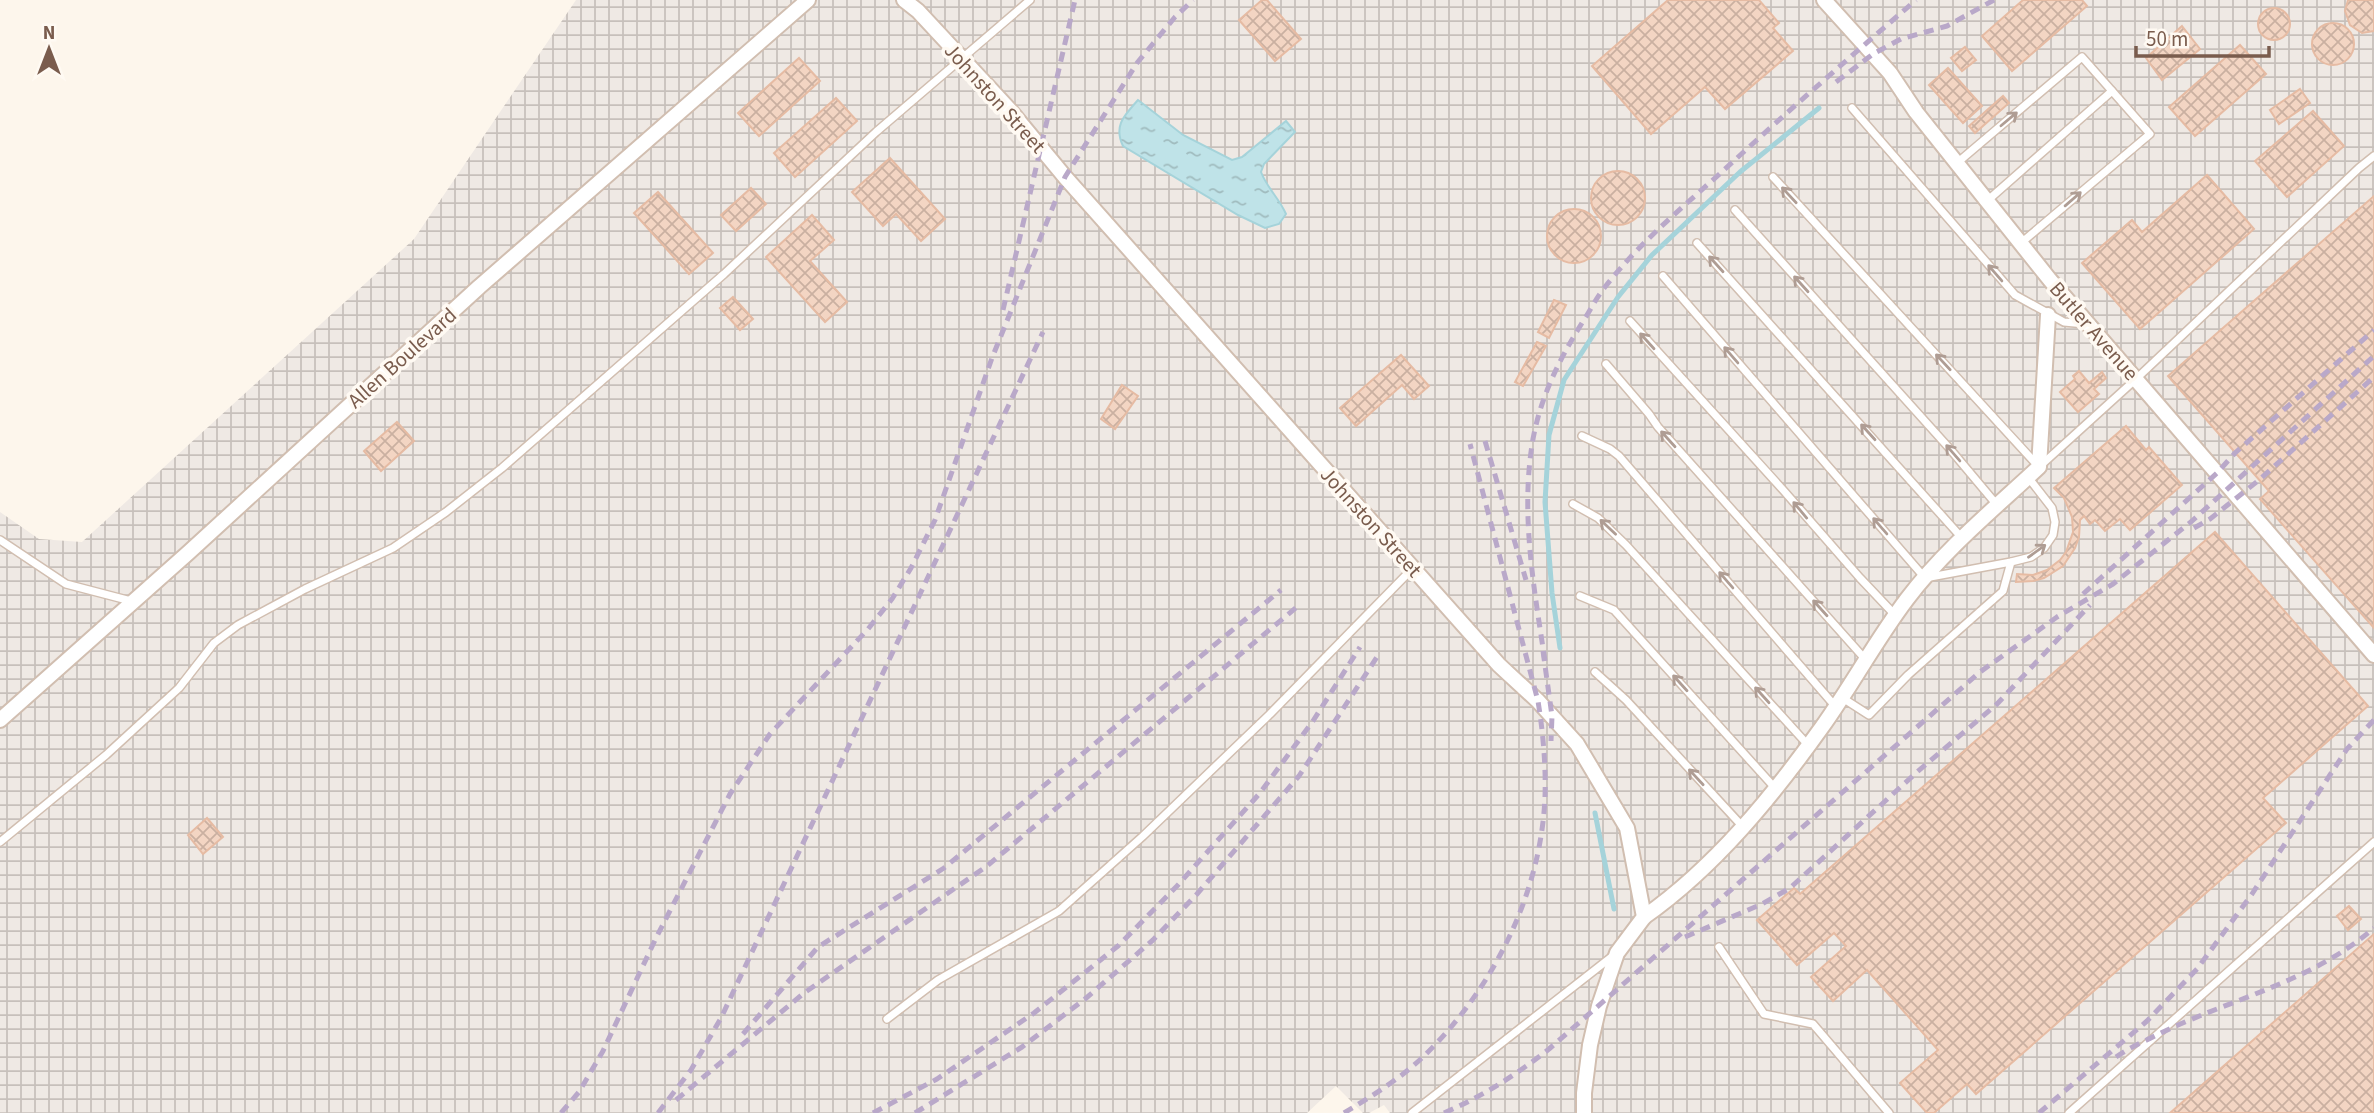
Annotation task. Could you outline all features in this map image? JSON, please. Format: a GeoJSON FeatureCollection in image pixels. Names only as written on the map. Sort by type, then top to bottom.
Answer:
{"type":"FeatureCollection","features":[{"type":"Feature","properties":{"kind":"street","name":"Allen Boulevard"},"geometry":{"type":"LineString","coordinates":[[0,720],[479,287],[808,0]]}},
{"type":"Feature","properties":{"kind":"street","name":"Johnston Street"},"geometry":{"type":"LineString","coordinates":[[904,0],[918,11],[1007,108],[1412,569],[1499,665],[1538,701],[1577,744],[1627,828],[1644,917]]}},
{"type":"Feature","properties":{"kind":"street","name":"Butler Avenue"},"geometry":{"type":"LineString","coordinates":[[1824,0],[1890,73],[1916,112],[2088,324],[2374,655]]}},
{"type":"Feature","properties":{"kind":"street"},"geometry":{"type":"LineString","coordinates":[[1584,1113],[1590,1045],[1599,1006],[1617,953],[1644,917],[1671,898],[1743,827],[1808,746],[1895,615],[1925,578],[1962,538],[2033,472],[2048,315]]}},
{"type":"Feature","properties":{"kind":"lane"},"geometry":{"type":"LineString","coordinates":[[0,842],[106,755],[179,688],[214,643],[238,625],[305,589],[393,548],[446,512],[502,468],[724,274],[876,132],[1030,0]]}},
{"type":"Feature","properties":{"kind":"lane"},"geometry":{"type":"LineString","coordinates":[[1957,163],[2082,57],[2150,134],[2021,244]]}},
{"type":"Feature","properties":{"kind":"lane"},"geometry":{"type":"LineString","coordinates":[[1987,201],[2112,91]]}},
{"type":"Feature","properties":{"kind":"lane"},"geometry":{"type":"LineString","coordinates":[[1852,108],[2015,295],[2064,322],[2088,324]]}},
{"type":"Feature","properties":{"kind":"lane"},"geometry":{"type":"LineString","coordinates":[[2033,472],[2136,379],[2359,167],[2374,156]]}},
{"type":"Feature","properties":{"kind":"lane"},"geometry":{"type":"LineString","coordinates":[[1662,276],[1925,578],[2031,557],[2044,548],[2053,535],[2055,522],[2052,508],[2033,472],[1773,177]]}},
{"type":"Feature","properties":{"kind":"lane"},"geometry":{"type":"LineString","coordinates":[[1735,210],[1945,443],[1997,505]]}},
{"type":"Feature","properties":{"kind":"lane"},"geometry":{"type":"LineString","coordinates":[[1697,243],[1962,538]]}},
{"type":"Feature","properties":{"kind":"lane"},"geometry":{"type":"LineString","coordinates":[[1629,321],[1895,615]]}},
{"type":"Feature","properties":{"kind":"lane"},"geometry":{"type":"LineString","coordinates":[[1606,364],[1658,427],[1865,659]]}},
{"type":"Feature","properties":{"kind":"lane"},"geometry":{"type":"LineString","coordinates":[[1582,436],[1619,456],[1838,701],[1869,715],[1908,675],[2003,591],[2011,562]]}},
{"type":"Feature","properties":{"kind":"lane"},"geometry":{"type":"LineString","coordinates":[[1573,504],[1598,518],[1626,545],[1808,746]]}},
{"type":"Feature","properties":{"kind":"lane"},"geometry":{"type":"LineString","coordinates":[[0,540],[66,584],[131,601]]}},
{"type":"Feature","properties":{"kind":"lane"},"geometry":{"type":"LineString","coordinates":[[887,1019],[938,980],[1059,911],[1143,836],[1270,714],[1412,569]]}},
{"type":"Feature","properties":{"kind":"lane"},"geometry":{"type":"LineString","coordinates":[[1580,596],[1614,610],[1775,788]]}},
{"type":"Feature","properties":{"kind":"lane"},"geometry":{"type":"LineString","coordinates":[[1595,673],[1626,700],[1743,827]]}},
{"type":"Feature","properties":{"kind":"lane"},"geometry":{"type":"LineString","coordinates":[[2069,1113],[2374,842]]}},
{"type":"Feature","properties":{"kind":"lane"},"geometry":{"type":"LineString","coordinates":[[1719,947],[1764,1014],[1813,1024],[1889,1113]]}},
{"type":"Feature","properties":{"kind":"lane"},"geometry":{"type":"LineString","coordinates":[[1412,1113],[1617,953]]}},
{"type":"Feature","properties":{"kind":"shaded area"},"geometry":{"type":"Polygon","coordinates":[[[576,0],[2374,0],[2374,1113],[1390,1113],[1384,1105],[1369,1113],[1363,1113],[1336,1086],[1307,1113],[0,1113],[0,512],[39,539],[82,542],[414,239],[576,0]]]}},
{"type":"Feature","properties":{"kind":"water"},"geometry":{"type":"Polygon","coordinates":[[[1138,100],[1183,135],[1232,160],[1242,157],[1286,121],[1295,132],[1264,164],[1261,172],[1286,214],[1279,224],[1265,228],[1238,215],[1123,146],[1120,126],[1138,100]]]}},
{"type":"Feature","properties":{"kind":"building"},"geometry":{"type":"Polygon","coordinates":[[[1262,0],[1267,0],[1301,39],[1275,61],[1239,20],[1262,0]]]}},
{"type":"Feature","properties":{"kind":"building"},"geometry":{"type":"Polygon","coordinates":[[[1668,0],[1759,0],[1779,23],[1773,28],[1793,51],[1725,109],[1705,87],[1651,134],[1592,66],[1668,0]]]}},
{"type":"Feature","properties":{"kind":"building"},"geometry":{"type":"Polygon","coordinates":[[[2023,0],[2082,0],[2087,6],[2012,71],[1982,36],[2023,0]]]}},
{"type":"Feature","properties":{"kind":"building"},"geometry":{"type":"Polygon","coordinates":[[[2348,0],[2374,0],[2374,31],[2362,33],[2350,25],[2345,11],[2348,0]]]}},
{"type":"Feature","properties":{"kind":"building"},"geometry":{"type":"Polygon","coordinates":[[[2274,8],[2285,13],[2290,24],[2285,35],[2274,40],[2263,35],[2258,24],[2263,13],[2274,8]]]}},
{"type":"Feature","properties":{"kind":"building"},"geometry":{"type":"Polygon","coordinates":[[[2333,23],[2348,29],[2354,44],[2348,59],[2333,65],[2318,59],[2312,44],[2318,29],[2333,23]]]}},
{"type":"Feature","properties":{"kind":"building"},"geometry":{"type":"Polygon","coordinates":[[[2182,26],[2200,49],[2162,80],[2146,58],[2182,26]]]}},
{"type":"Feature","properties":{"kind":"building"},"geometry":{"type":"Polygon","coordinates":[[[2240,45],[2266,74],[2195,136],[2169,107],[2240,45]]]}},
{"type":"Feature","properties":{"kind":"building"},"geometry":{"type":"Polygon","coordinates":[[[1965,47],[1976,60],[1962,71],[1951,58],[1965,47]]]}},
{"type":"Feature","properties":{"kind":"building"},"geometry":{"type":"Polygon","coordinates":[[[799,58],[820,81],[759,136],[738,113],[799,58]]]}},
{"type":"Feature","properties":{"kind":"building"},"geometry":{"type":"Polygon","coordinates":[[[1948,68],[1982,106],[1963,123],[1929,85],[1948,68]]]}},
{"type":"Feature","properties":{"kind":"building"},"geometry":{"type":"Polygon","coordinates":[[[2300,89],[2310,103],[2279,124],[2270,110],[2300,89]]]}},
{"type":"Feature","properties":{"kind":"building"},"geometry":{"type":"Polygon","coordinates":[[[2003,96],[2009,103],[1975,133],[1969,126],[2003,96]]]}},
{"type":"Feature","properties":{"kind":"building"},"geometry":{"type":"Polygon","coordinates":[[[836,98],[857,121],[795,177],[774,153],[836,98]]]}},
{"type":"Feature","properties":{"kind":"building"},"geometry":{"type":"Polygon","coordinates":[[[2313,111],[2344,146],[2287,197],[2255,161],[2313,111]]]}},
{"type":"Feature","properties":{"kind":"building"},"geometry":{"type":"Polygon","coordinates":[[[890,158],[945,219],[921,241],[896,214],[883,226],[852,192],[890,158]]]}},
{"type":"Feature","properties":{"kind":"building"},"geometry":{"type":"Polygon","coordinates":[[[1618,171],[1637,179],[1645,198],[1637,217],[1618,225],[1599,217],[1591,198],[1599,179],[1618,171]]]}},
{"type":"Feature","properties":{"kind":"building"},"geometry":{"type":"Polygon","coordinates":[[[2207,175],[2254,229],[2140,329],[2082,263],[2132,220],[2142,232],[2207,175]]]}},
{"type":"Feature","properties":{"kind":"building"},"geometry":{"type":"Polygon","coordinates":[[[751,188],[766,204],[736,231],[721,215],[751,188]]]}},
{"type":"Feature","properties":{"kind":"building"},"geometry":{"type":"Polygon","coordinates":[[[658,192],[713,253],[689,274],[634,213],[658,192]]]}},
{"type":"Feature","properties":{"kind":"building"},"geometry":{"type":"Polygon","coordinates":[[[2374,196],[2374,628],[2260,499],[2269,491],[2168,376],[2374,196]]]}},
{"type":"Feature","properties":{"kind":"building"},"geometry":{"type":"Polygon","coordinates":[[[1574,209],[1593,217],[1601,236],[1593,255],[1574,263],[1555,255],[1547,236],[1555,217],[1574,209]]]}},
{"type":"Feature","properties":{"kind":"building"},"geometry":{"type":"Polygon","coordinates":[[[812,215],[834,240],[810,261],[847,302],[825,322],[766,257],[812,215]]]}},
{"type":"Feature","properties":{"kind":"building"},"geometry":{"type":"Polygon","coordinates":[[[733,297],[753,319],[740,330],[720,308],[733,297]]]}},
{"type":"Feature","properties":{"kind":"building"},"geometry":{"type":"Polygon","coordinates":[[[1554,300],[1566,305],[1549,338],[1538,332],[1554,300]]]}},
{"type":"Feature","properties":{"kind":"building"},"geometry":{"type":"Polygon","coordinates":[[[1537,342],[1546,346],[1523,386],[1515,382],[1537,342]]]}},
{"type":"Feature","properties":{"kind":"building"},"geometry":{"type":"Polygon","coordinates":[[[1401,355],[1429,386],[1414,399],[1402,385],[1356,426],[1340,408],[1401,355]]]}},
{"type":"Feature","properties":{"kind":"building"},"geometry":{"type":"Polygon","coordinates":[[[2079,371],[2089,383],[2102,372],[2106,378],[2094,389],[2099,394],[2078,412],[2060,392],[2075,379],[2073,376],[2079,371]]]}},
{"type":"Feature","properties":{"kind":"building"},"geometry":{"type":"Polygon","coordinates":[[[1122,385],[1138,396],[1115,429],[1101,419],[1122,385]]]}},
{"type":"Feature","properties":{"kind":"building"},"geometry":{"type":"Polygon","coordinates":[[[397,422],[414,441],[381,471],[364,451],[397,422]]]}},
{"type":"Feature","properties":{"kind":"building"},"geometry":{"type":"Polygon","coordinates":[[[2126,426],[2146,450],[2149,447],[2182,485],[2130,530],[2120,519],[2105,531],[2095,520],[2090,524],[2084,516],[2080,520],[2075,548],[2063,566],[2044,578],[2016,582],[2017,574],[2033,575],[2047,570],[2066,552],[2073,532],[2072,517],[2064,498],[2054,488],[2126,426]]]}},
{"type":"Feature","properties":{"kind":"building"},"geometry":{"type":"Polygon","coordinates":[[[2215,532],[2368,706],[2263,798],[2286,823],[1976,1094],[1967,1084],[1934,1113],[1927,1113],[1900,1083],[1938,1050],[1867,970],[1833,1001],[1811,977],[1846,946],[1834,933],[1797,965],[1757,920],[1794,888],[1800,894],[2215,532]]]}},
{"type":"Feature","properties":{"kind":"building"},"geometry":{"type":"Polygon","coordinates":[[[207,818],[223,837],[203,854],[188,835],[207,818]]]}},
{"type":"Feature","properties":{"kind":"building"},"geometry":{"type":"Polygon","coordinates":[[[2349,906],[2361,919],[2348,930],[2337,916],[2349,906]]]}},
{"type":"Feature","properties":{"kind":"building"},"geometry":{"type":"Polygon","coordinates":[[[2374,934],[2374,1113],[2170,1113],[2374,934]]]}},
{"type":"Feature","properties":{"kind":"waterway"},"geometry":{"type":"LineString","coordinates":[[1560,648],[1552,593],[1545,502],[1549,435],[1564,380],[1618,297],[1652,255],[1740,172],[1819,108]]}},
{"type":"Feature","properties":{"kind":"waterway"},"geometry":{"type":"LineString","coordinates":[[1595,813],[1614,909]]}},
{"type":"Feature","properties":{"kind":"railway"},"geometry":{"type":"LineString","coordinates":[[1003,310],[1075,0]]}},
{"type":"Feature","properties":{"kind":"railway"},"geometry":{"type":"LineString","coordinates":[[561,1113],[579,1092],[603,1051],[656,938],[730,794],[770,734],[868,629],[892,599],[911,568],[935,520],[992,358],[1065,177],[1137,63],[1175,17],[1193,0]]}},
{"type":"Feature","properties":{"kind":"railway"},"geometry":{"type":"LineString","coordinates":[[1545,661],[1530,550],[1529,467],[1541,408],[1566,351],[1602,291],[1651,236],[1916,0]]}},
{"type":"Feature","properties":{"kind":"railway"},"geometry":{"type":"LineString","coordinates":[[1836,82],[1873,54],[1901,39],[1947,26],[1994,0]]}},
{"type":"Feature","properties":{"kind":"railway"},"geometry":{"type":"LineString","coordinates":[[2083,594],[2217,473],[2235,453],[2374,330]]}},
{"type":"Feature","properties":{"kind":"railway"},"geometry":{"type":"LineString","coordinates":[[658,1113],[691,1070],[721,1018],[1043,332]]}},
{"type":"Feature","properties":{"kind":"railway"},"geometry":{"type":"LineString","coordinates":[[1444,1113],[1499,1084],[1549,1049],[1980,672],[2057,617],[2113,584],[2192,521],[2374,356]]}},
{"type":"Feature","properties":{"kind":"railway"},"geometry":{"type":"LineString","coordinates":[[2194,528],[2210,519],[2259,480],[2374,377]]}},
{"type":"Feature","properties":{"kind":"railway"},"geometry":{"type":"LineString","coordinates":[[1485,441],[1526,580]]}},
{"type":"Feature","properties":{"kind":"railway"},"geometry":{"type":"LineString","coordinates":[[1344,1113],[1407,1071],[1450,1028],[1473,999],[1510,936],[1524,903],[1542,833],[1545,773],[1538,701],[1470,444]]}},
{"type":"Feature","properties":{"kind":"railway"},"geometry":{"type":"LineString","coordinates":[[743,1034],[818,947],[944,868],[1281,590]]}},
{"type":"Feature","properties":{"kind":"railway"},"geometry":{"type":"LineString","coordinates":[[1685,937],[1762,904],[1790,888],[1917,772],[1997,704],[2090,605]]}},
{"type":"Feature","properties":{"kind":"railway"},"geometry":{"type":"LineString","coordinates":[[676,1100],[804,993],[987,866],[1298,606]]}},
{"type":"Feature","properties":{"kind":"railway"},"geometry":{"type":"LineString","coordinates":[[873,1113],[937,1079],[1034,1013],[1118,946],[1177,886],[1260,793],[1313,721],[1360,647]]}},
{"type":"Feature","properties":{"kind":"railway"},"geometry":{"type":"LineString","coordinates":[[1543,651],[1552,716],[1551,741]]}},
{"type":"Feature","properties":{"kind":"railway"},"geometry":{"type":"LineString","coordinates":[[915,1113],[1022,1047],[1085,999],[1153,940],[1197,894],[1299,776],[1379,654]]}},
{"type":"Feature","properties":{"kind":"railway"},"geometry":{"type":"LineString","coordinates":[[2039,1113],[2147,1021],[2197,969],[2252,894],[2347,749],[2374,720]]}},
{"type":"Feature","properties":{"kind":"railway"},"geometry":{"type":"LineString","coordinates":[[2116,1057],[2190,1020],[2299,975],[2325,962],[2374,928]]}}]}
